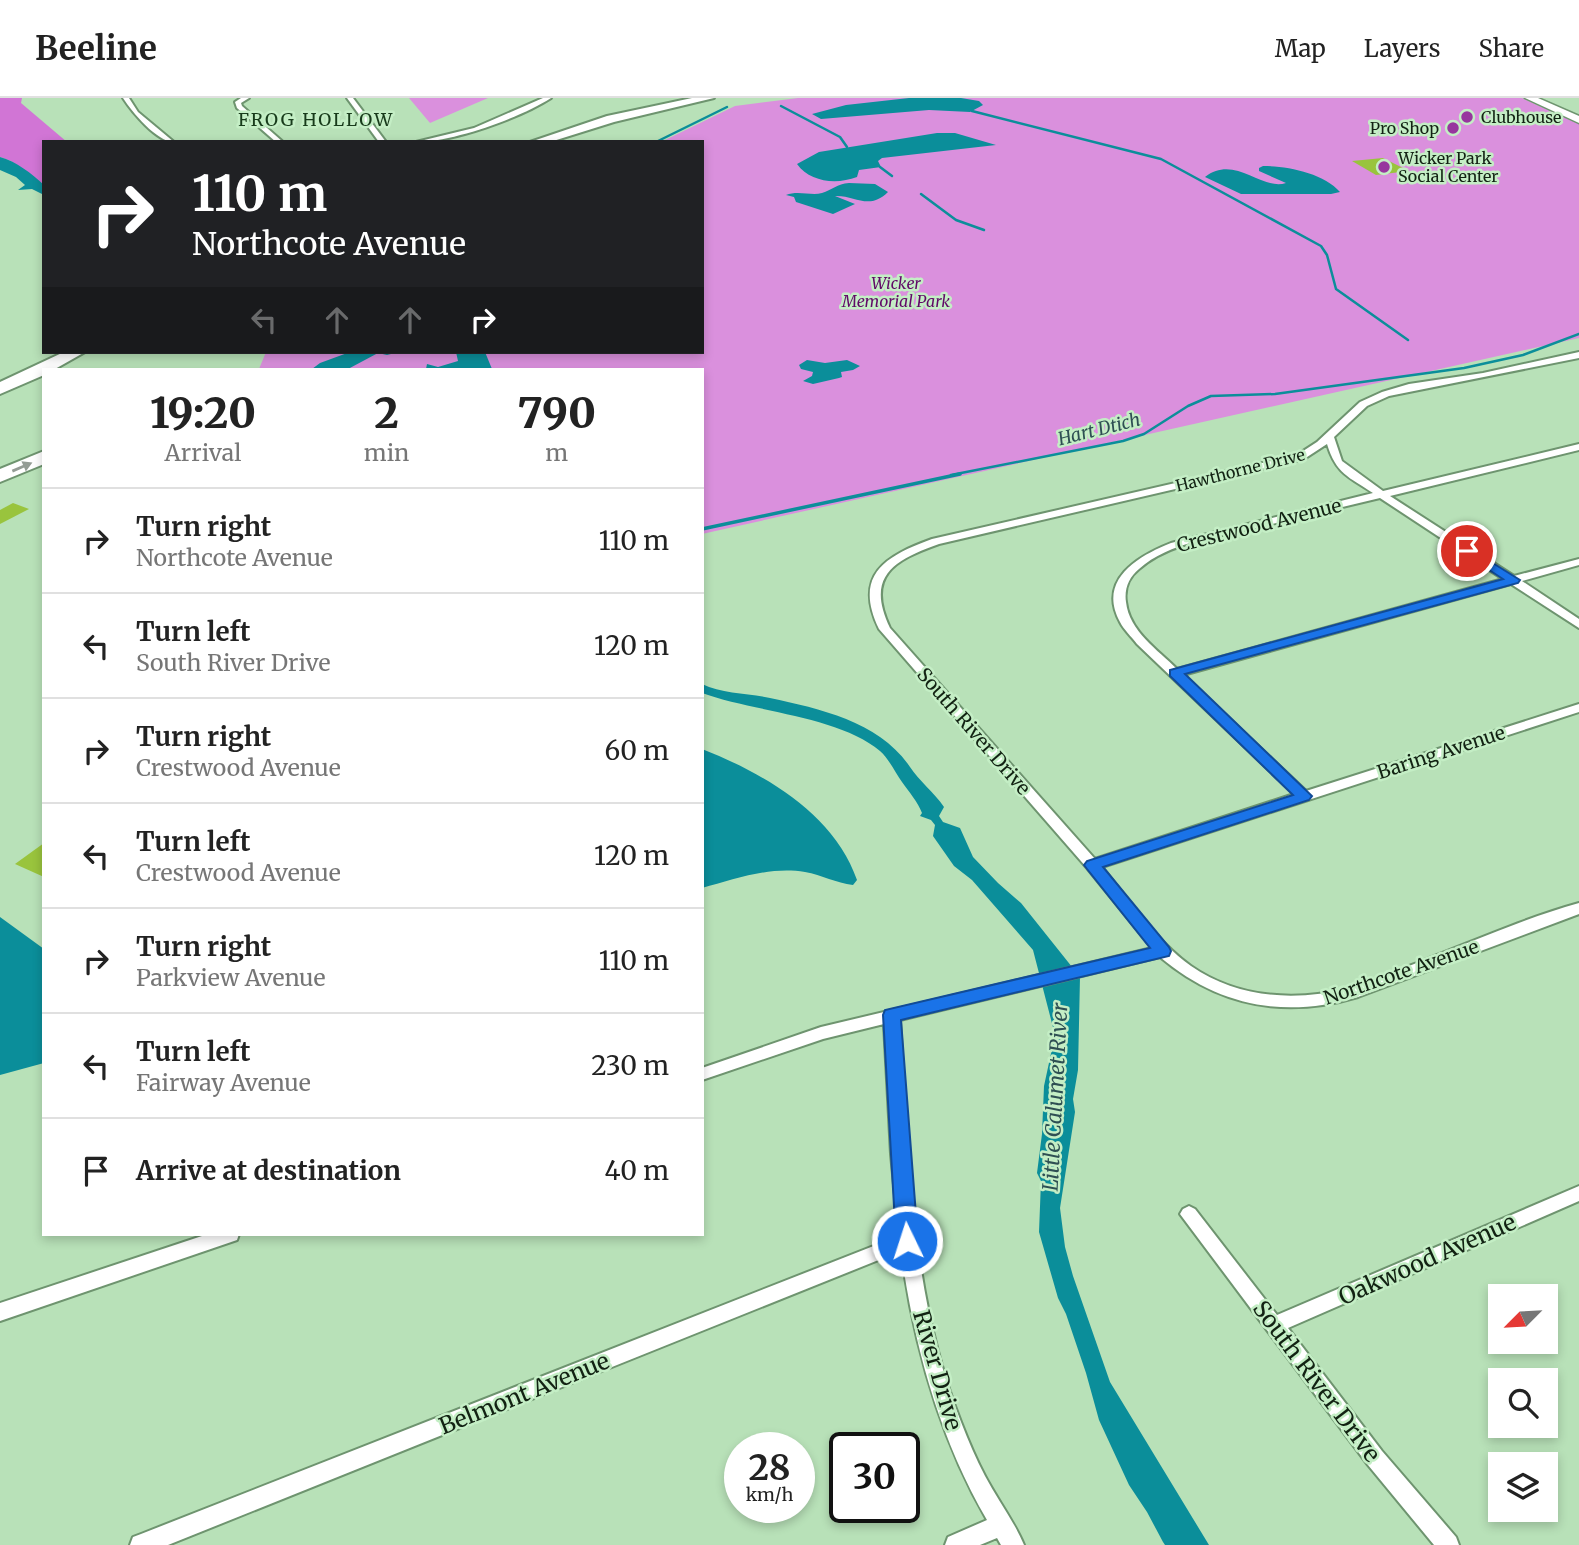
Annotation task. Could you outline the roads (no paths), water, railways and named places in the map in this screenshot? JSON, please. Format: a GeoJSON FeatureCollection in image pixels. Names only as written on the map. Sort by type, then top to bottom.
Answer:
{"type":"FeatureCollection","features":[{"type":"Feature","properties":{"kind":"highway"},"geometry":{"type":"LineString","coordinates":[[543,140],[611,119],[708,98]]}},
{"type":"Feature","properties":{"kind":"highway"},"geometry":{"type":"LineString","coordinates":[[0,372],[43,354]]}},
{"type":"Feature","properties":{"kind":"highway"},"geometry":{"type":"LineString","coordinates":[[44,368],[73,354]]}},
{"type":"Feature","properties":{"kind":"highway"},"geometry":{"type":"LineString","coordinates":[[0,389],[42,369]]}},
{"type":"Feature","properties":{"kind":"highway"},"geometry":{"type":"LineString","coordinates":[[0,476],[42,458]]}},
{"type":"Feature","properties":{"kind":"main road"},"geometry":{"type":"LineString","coordinates":[[1530,98],[1578,119]]}},
{"type":"Feature","properties":{"kind":"street"},"geometry":{"type":"LineString","coordinates":[[127,98],[136,113],[169,140]]}},
{"type":"Feature","properties":{"kind":"street"},"geometry":{"type":"LineString","coordinates":[[350,98],[382,140]]}},
{"type":"Feature","properties":{"kind":"street"},"geometry":{"type":"LineString","coordinates":[[428,140],[476,129],[548,98]]}},
{"type":"Feature","properties":{"kind":"street"},"geometry":{"type":"LineString","coordinates":[[244,99],[238,103],[239,107],[278,140]]}},
{"type":"Feature","properties":{"kind":"street","name":"Hawthorne Drive"},"geometry":{"type":"LineString","coordinates":[[965,534],[1300,457],[1330,439],[1339,425],[1363,403],[1375,397],[1420,385],[1506,372],[1579,355]]}},
{"type":"Feature","properties":{"kind":"street"},"geometry":{"type":"LineString","coordinates":[[1330,439],[1337,462],[1381,495],[1579,624]]}},
{"type":"Feature","properties":{"kind":"street","name":"Crestwood Avenue"},"geometry":{"type":"LineString","coordinates":[[1304,796],[1141,641],[1124,619],[1120,595],[1125,576],[1153,554],[1189,541],[1579,447]]}},
{"type":"Feature","properties":{"kind":"street","name":"South River Drive"},"geometry":{"type":"LineString","coordinates":[[965,534],[919,547],[891,564],[875,584],[872,604],[876,615],[885,629],[1093,865],[1163,951]]}},
{"type":"Feature","properties":{"kind":"street"},"geometry":{"type":"LineString","coordinates":[[1175,673],[1579,562]]}},
{"type":"Feature","properties":{"kind":"street","name":"Baring Avenue"},"geometry":{"type":"LineString","coordinates":[[1304,796],[1579,708]]}},
{"type":"Feature","properties":{"kind":"street"},"geometry":{"type":"LineString","coordinates":[[1093,865],[1304,796]]}},
{"type":"Feature","properties":{"kind":"street","name":"Northcote Avenue"},"geometry":{"type":"LineString","coordinates":[[1163,951],[1191,975],[1237,995],[1287,1003],[1316,1001],[1352,993],[1579,908]]}},
{"type":"Feature","properties":{"kind":"street"},"geometry":{"type":"LineString","coordinates":[[704,1073],[821,1033],[1163,951]]}},
{"type":"Feature","properties":{"kind":"street","name":"River Drive"},"geometry":{"type":"LineString","coordinates":[[892,1015],[907,1241],[933,1370],[948,1416],[972,1474],[1013,1545]]}},
{"type":"Feature","properties":{"kind":"street","name":"Oakwood Avenue"},"geometry":{"type":"LineString","coordinates":[[1275,1325],[1579,1193]]}},
{"type":"Feature","properties":{"kind":"street","name":"South River Drive"},"geometry":{"type":"LineString","coordinates":[[1189,1214],[1375,1458],[1448,1545]]}},
{"type":"Feature","properties":{"kind":"street"},"geometry":{"type":"LineString","coordinates":[[0,1312],[224,1236]]}},
{"type":"Feature","properties":{"kind":"street","name":"Belmont Avenue"},"geometry":{"type":"LineString","coordinates":[[141,1545],[907,1241]]}},
{"type":"Feature","properties":{"kind":"street"},"geometry":{"type":"LineString","coordinates":[[956,1545],[1000,1525]]}},
{"type":"Feature","properties":{"kind":"water"},"geometry":{"type":"Polygon","coordinates":[[[909,98],[961,98],[979,101],[983,105],[970,112],[929,110],[821,119],[812,114],[846,105],[909,98]]]}},
{"type":"Feature","properties":{"kind":"water"},"geometry":{"type":"Polygon","coordinates":[[[937,133],[955,133],[996,145],[882,158],[878,161],[881,167],[859,170],[857,177],[841,181],[816,178],[797,164],[819,152],[937,133]]]}},
{"type":"Feature","properties":{"kind":"water"},"geometry":{"type":"Polygon","coordinates":[[[0,157],[18,165],[42,183],[42,194],[32,189],[18,190],[25,185],[16,177],[0,170],[0,157]]]}},
{"type":"Feature","properties":{"kind":"water"},"geometry":{"type":"Polygon","coordinates":[[[1263,166],[1283,167],[1315,175],[1340,192],[1241,194],[1205,177],[1227,169],[1267,182],[1286,183],[1259,171],[1263,166]]]}},
{"type":"Feature","properties":{"kind":"water"},"geometry":{"type":"Polygon","coordinates":[[[849,183],[875,184],[888,192],[881,198],[868,201],[835,196],[855,204],[833,214],[796,202],[794,197],[786,195],[822,193],[849,183]]]}},
{"type":"Feature","properties":{"kind":"water"},"geometry":{"type":"Polygon","coordinates":[[[345,354],[376,354],[350,368],[313,368],[345,354]]]}},
{"type":"Feature","properties":{"kind":"water"},"geometry":{"type":"Polygon","coordinates":[[[456,354],[486,354],[492,368],[426,368],[427,364],[438,367],[458,361],[456,354]]]}},
{"type":"Feature","properties":{"kind":"water"},"geometry":{"type":"Polygon","coordinates":[[[807,360],[825,363],[847,360],[860,366],[841,372],[842,377],[813,384],[803,381],[812,376],[813,372],[801,369],[799,365],[807,360]]]}},
{"type":"Feature","properties":{"kind":"water","name":"Little Calumet River"},"geometry":{"type":"Polygon","coordinates":[[[704,685],[829,713],[866,728],[883,739],[944,807],[939,816],[943,822],[960,828],[973,857],[1021,903],[1080,977],[1078,1070],[1073,1099],[1075,1112],[1060,1208],[1065,1247],[1110,1382],[1209,1545],[1165,1545],[1163,1542],[1129,1485],[1099,1420],[1086,1373],[1058,1298],[1039,1232],[1041,1181],[1037,1173],[1044,1086],[1055,1035],[1033,950],[972,880],[954,866],[933,836],[935,825],[931,820],[920,816],[922,813],[916,801],[880,751],[863,739],[819,722],[704,694],[704,685]]]}},
{"type":"Feature","properties":{"kind":"water"},"geometry":{"type":"Polygon","coordinates":[[[704,750],[772,783],[814,815],[846,856],[857,880],[853,885],[792,871],[753,874],[704,887],[704,750]]]}},
{"type":"Feature","properties":{"kind":"water"},"geometry":{"type":"Polygon","coordinates":[[[0,917],[42,948],[42,1064],[0,1075],[0,917]]]}},
{"type":"Feature","properties":{"kind":"waterway"},"geometry":{"type":"LineString","coordinates":[[781,106],[840,137],[847,147]]}},
{"type":"Feature","properties":{"kind":"waterway"},"geometry":{"type":"LineString","coordinates":[[660,140],[727,107]]}},
{"type":"Feature","properties":{"kind":"waterway"},"geometry":{"type":"LineString","coordinates":[[972,111],[1161,159],[1321,246],[1327,255],[1336,289],[1408,340]]}},
{"type":"Feature","properties":{"kind":"waterway"},"geometry":{"type":"LineString","coordinates":[[880,167],[892,176]]}},
{"type":"Feature","properties":{"kind":"waterway"},"geometry":{"type":"LineString","coordinates":[[921,194],[956,220],[984,230]]}},
{"type":"Feature","properties":{"kind":"waterway","name":"Hart Dtich"},"geometry":{"type":"LineString","coordinates":[[951,475],[1123,441],[1144,434],[1188,406],[1211,396],[1275,394],[1464,368],[1523,355],[1579,334]]}},
{"type":"Feature","properties":{"kind":"waterway","name":"Hart Dtich"},"geometry":{"type":"LineString","coordinates":[[704,529],[960,474]]}},
{"type":"Feature","properties":{"kind":"place","name":"Clubhouse"},"geometry":{"type":"Point","coordinates":[1467,117]}},
{"type":"Feature","properties":{"kind":"place","name":"Pro Shop"},"geometry":{"type":"Point","coordinates":[1453,128]}},
{"type":"Feature","properties":{"kind":"place","name":"Wicker Park Social Center"},"geometry":{"type":"Point","coordinates":[1384,167]}},
{"type":"Feature","properties":{"kind":"district","name":"FROG HOLLOW"},"geometry":{"type":"Point","coordinates":[316,119]}},
{"type":"Feature","properties":{"kind":"park label","name":"Wicker Memorial Park"},"geometry":{"type":"Point","coordinates":[896,292]}}]}
